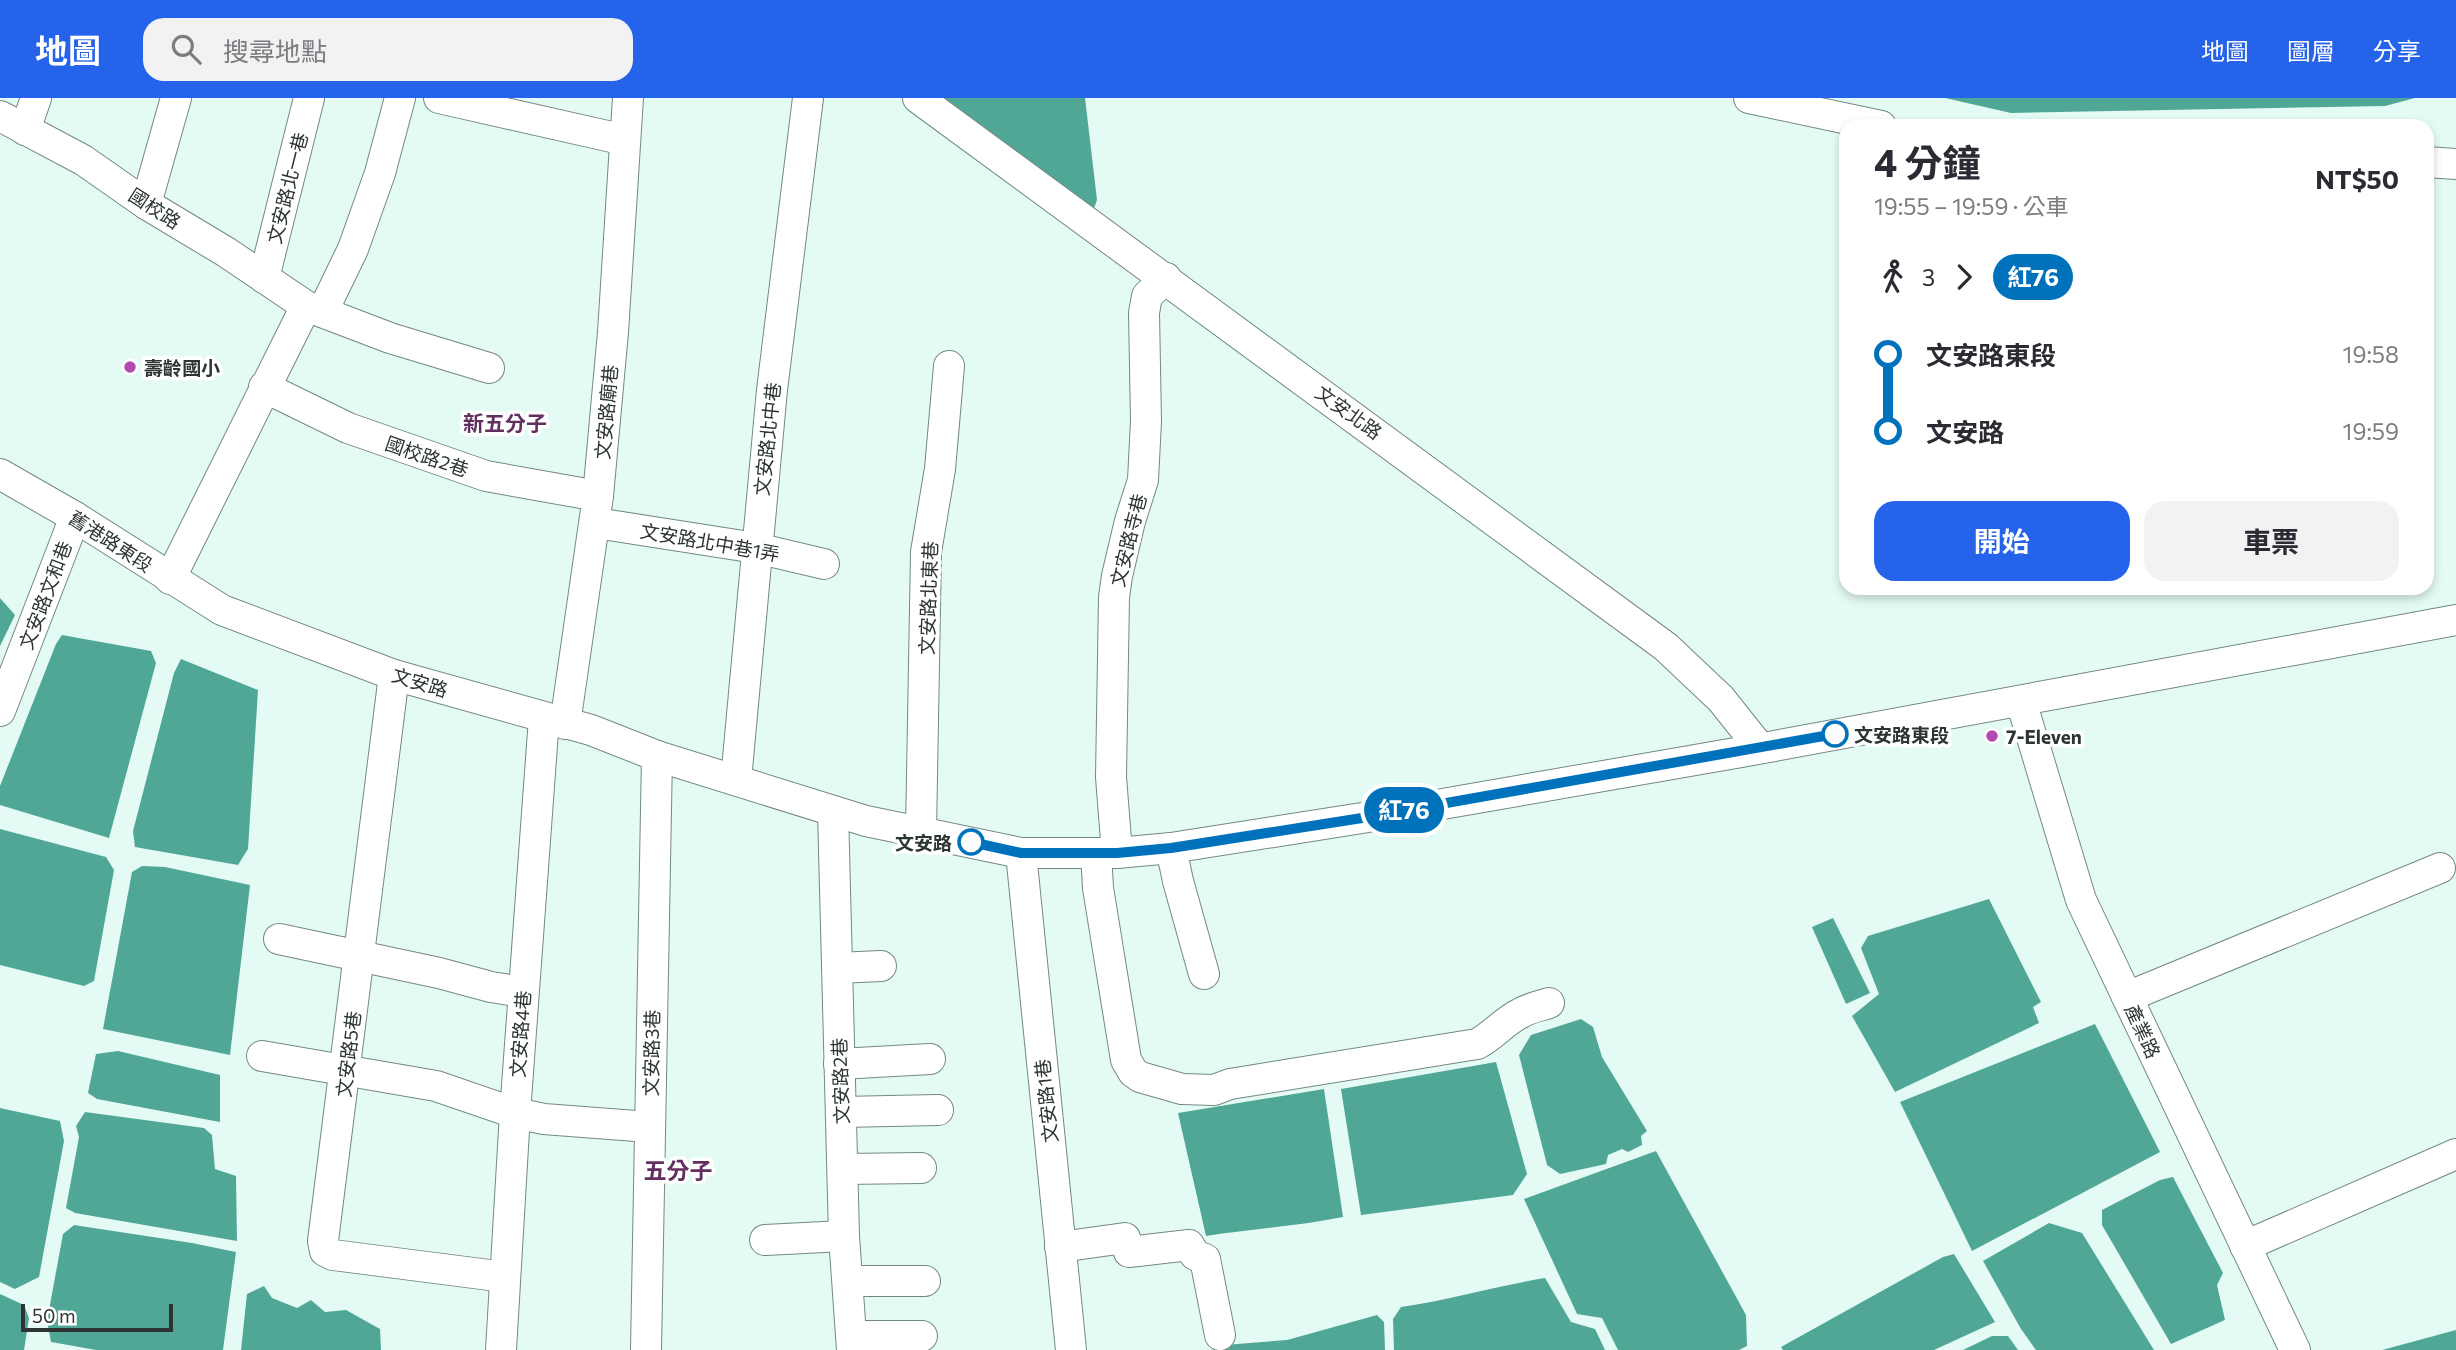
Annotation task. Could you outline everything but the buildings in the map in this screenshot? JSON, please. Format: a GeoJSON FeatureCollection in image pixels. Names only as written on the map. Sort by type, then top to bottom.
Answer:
{"type":"FeatureCollection","features":[{"type":"Feature","properties":{"kind":"street"},"geometry":{"type":"LineString","coordinates":[[13,123],[36,98]]}},
{"type":"Feature","properties":{"kind":"street"},"geometry":{"type":"LineString","coordinates":[[146,204],[176,98]]}},
{"type":"Feature","properties":{"kind":"street","name":"文安路北一巷"},"geometry":{"type":"LineString","coordinates":[[264,278],[310,98]]}},
{"type":"Feature","properties":{"kind":"street"},"geometry":{"type":"LineString","coordinates":[[170,579],[264,387],[353,249],[380,173],[400,98]]}},
{"type":"Feature","properties":{"kind":"street"},"geometry":{"type":"LineString","coordinates":[[439,98],[625,140]]}},
{"type":"Feature","properties":{"kind":"street","name":"文安路廟巷"},"geometry":{"type":"LineString","coordinates":[[554,721],[597,510],[613,332],[628,98]]}},
{"type":"Feature","properties":{"kind":"street","name":"文安路北中巷"},"geometry":{"type":"LineString","coordinates":[[736,780],[772,390],[808,98]]}},
{"type":"Feature","properties":{"kind":"street","name":"文安北路"},"geometry":{"type":"LineString","coordinates":[[918,98],[1666,646],[1721,699],[1760,748]]}},
{"type":"Feature","properties":{"kind":"street"},"geometry":{"type":"LineString","coordinates":[[1749,98],[1848,119]]}},
{"type":"Feature","properties":{"kind":"street","name":"國校路"},"geometry":{"type":"LineString","coordinates":[[13,123],[83,160],[146,204],[315,308],[390,338],[489,368]]}},
{"type":"Feature","properties":{"kind":"street"},"geometry":{"type":"LineString","coordinates":[[2434,163],[2456,164]]}},
{"type":"Feature","properties":{"kind":"street","name":"文安路寺巷"},"geometry":{"type":"LineString","coordinates":[[1166,278],[1147,296],[1144,313],[1146,421],[1143,480],[1116,576],[1111,777],[1106,853],[1098,888],[1126,1059],[1133,1072],[1147,1079],[1182,1089],[1214,1090],[1230,1084],[1477,1044],[1491,1037],[1522,1012],[1549,1003]]}},
{"type":"Feature","properties":{"kind":"street","name":"文安路北東巷"},"geometry":{"type":"LineString","coordinates":[[921,832],[926,552],[940,469],[949,366]]}},
{"type":"Feature","properties":{"kind":"street","name":"國校路2巷"},"geometry":{"type":"LineString","coordinates":[[264,387],[348,428],[486,476],[597,510]]}},
{"type":"Feature","properties":{"kind":"street","name":"舊港路東段"},"geometry":{"type":"LineString","coordinates":[[0,474],[75,517],[222,610]]}},
{"type":"Feature","properties":{"kind":"street","name":"文安路北中巷1弄"},"geometry":{"type":"LineString","coordinates":[[597,510],[824,564]]}},
{"type":"Feature","properties":{"kind":"street","name":"文安路文和巷"},"geometry":{"type":"LineString","coordinates":[[0,711],[75,517]]}},
{"type":"Feature","properties":{"kind":"street","name":"文安路"},"geometry":{"type":"LineString","coordinates":[[222,610],[394,676],[591,730],[657,756],[833,811],[866,821],[1021,853],[1106,853],[1171,848],[1376,816],[2021,701]]}},
{"type":"Feature","properties":{"kind":"street"},"geometry":{"type":"LineString","coordinates":[[2021,701],[2456,620]]}},
{"type":"Feature","properties":{"kind":"street","name":"文安路5巷"},"geometry":{"type":"LineString","coordinates":[[394,676],[323,1241],[325,1251],[333,1255],[505,1277]]}},
{"type":"Feature","properties":{"kind":"street","name":"產業路"},"geometry":{"type":"LineString","coordinates":[[2021,701],[2081,900],[2295,1350]]}},
{"type":"Feature","properties":{"kind":"street","name":"文安路4巷"},"geometry":{"type":"LineString","coordinates":[[501,1350],[523,992],[554,721]]}},
{"type":"Feature","properties":{"kind":"street","name":"文安路3巷"},"geometry":{"type":"LineString","coordinates":[[646,1350],[657,756]]}},
{"type":"Feature","properties":{"kind":"street","name":"文安路2巷"},"geometry":{"type":"LineString","coordinates":[[833,811],[844,1236],[852,1343]]}},
{"type":"Feature","properties":{"kind":"street"},"geometry":{"type":"LineString","coordinates":[[1171,848],[1204,974]]}},
{"type":"Feature","properties":{"kind":"street","name":"文安路1巷"},"geometry":{"type":"LineString","coordinates":[[1021,853],[1071,1350]]}},
{"type":"Feature","properties":{"kind":"street"},"geometry":{"type":"LineString","coordinates":[[2127,997],[2440,868]]}},
{"type":"Feature","properties":{"kind":"street"},"geometry":{"type":"LineString","coordinates":[[279,939],[523,992]]}},
{"type":"Feature","properties":{"kind":"street"},"geometry":{"type":"LineString","coordinates":[[837,968],[881,966]]}},
{"type":"Feature","properties":{"kind":"street"},"geometry":{"type":"LineString","coordinates":[[262,1056],[436,1086],[514,1113],[544,1119],[649,1127]]}},
{"type":"Feature","properties":{"kind":"street"},"geometry":{"type":"LineString","coordinates":[[839,1064],[930,1059]]}},
{"type":"Feature","properties":{"kind":"street"},"geometry":{"type":"LineString","coordinates":[[841,1112],[938,1110]]}},
{"type":"Feature","properties":{"kind":"street"},"geometry":{"type":"LineString","coordinates":[[2245,1246],[2456,1154]]}},
{"type":"Feature","properties":{"kind":"street"},"geometry":{"type":"LineString","coordinates":[[843,1169],[922,1168]]}},
{"type":"Feature","properties":{"kind":"street"},"geometry":{"type":"LineString","coordinates":[[765,1240],[844,1236]]}},
{"type":"Feature","properties":{"kind":"street"},"geometry":{"type":"LineString","coordinates":[[1060,1247],[1125,1238],[1129,1252],[1189,1245],[1195,1255],[1205,1259],[1220,1335]]}},
{"type":"Feature","properties":{"kind":"street"},"geometry":{"type":"LineString","coordinates":[[848,1281],[925,1281]]}},
{"type":"Feature","properties":{"kind":"street"},"geometry":{"type":"LineString","coordinates":[[852,1343],[922,1336]]}},
{"type":"Feature","properties":{"kind":"shaded area"},"geometry":{"type":"Polygon","coordinates":[[[943,98],[1085,98],[1097,200],[1092,214],[943,98]]]}},
{"type":"Feature","properties":{"kind":"shaded area"},"geometry":{"type":"Polygon","coordinates":[[[1945,98],[2415,98],[2385,106],[2011,113],[1945,98]]]}},
{"type":"Feature","properties":{"kind":"shaded area"},"geometry":{"type":"Polygon","coordinates":[[[0,598],[15,615],[0,646],[0,598]]]}},
{"type":"Feature","properties":{"kind":"shaded area"},"geometry":{"type":"Polygon","coordinates":[[[62,635],[151,651],[156,663],[109,838],[0,805],[0,786],[56,644],[62,635]]]}},
{"type":"Feature","properties":{"kind":"shaded area"},"geometry":{"type":"Polygon","coordinates":[[[181,659],[258,690],[248,849],[238,865],[135,847],[133,831],[174,673],[181,659]]]}},
{"type":"Feature","properties":{"kind":"shaded area"},"geometry":{"type":"Polygon","coordinates":[[[0,829],[106,857],[114,870],[94,981],[84,986],[0,965],[0,829]]]}},
{"type":"Feature","properties":{"kind":"shaded area"},"geometry":{"type":"Polygon","coordinates":[[[142,866],[165,867],[250,885],[230,1055],[103,1029],[132,872],[142,866]]]}},
{"type":"Feature","properties":{"kind":"shaded area"},"geometry":{"type":"Polygon","coordinates":[[[1989,899],[2041,1002],[2033,1007],[2039,1023],[1895,1092],[1852,1016],[1879,994],[1861,948],[1868,936],[1989,899]]]}},
{"type":"Feature","properties":{"kind":"shaded area"},"geometry":{"type":"Polygon","coordinates":[[[1833,918],[1870,993],[1846,1004],[1812,927],[1833,918]]]}},
{"type":"Feature","properties":{"kind":"shaded area"},"geometry":{"type":"Polygon","coordinates":[[[1581,1019],[1593,1027],[1602,1057],[1647,1131],[1641,1136],[1642,1145],[1628,1152],[1622,1149],[1608,1155],[1606,1164],[1560,1174],[1547,1165],[1519,1055],[1531,1035],[1581,1019]]]}},
{"type":"Feature","properties":{"kind":"shaded area"},"geometry":{"type":"Polygon","coordinates":[[[2095,1024],[2160,1152],[1972,1251],[1900,1102],[2095,1024]]]}},
{"type":"Feature","properties":{"kind":"shaded area"},"geometry":{"type":"Polygon","coordinates":[[[118,1051],[220,1075],[220,1122],[97,1099],[88,1093],[96,1054],[118,1051]]]}},
{"type":"Feature","properties":{"kind":"shaded area"},"geometry":{"type":"Polygon","coordinates":[[[1496,1062],[1527,1174],[1513,1195],[1361,1215],[1341,1089],[1496,1062]]]}},
{"type":"Feature","properties":{"kind":"shaded area"},"geometry":{"type":"Polygon","coordinates":[[[1324,1089],[1343,1217],[1206,1236],[1178,1113],[1324,1089]]]}},
{"type":"Feature","properties":{"kind":"shaded area"},"geometry":{"type":"Polygon","coordinates":[[[0,1108],[60,1121],[64,1141],[39,1277],[15,1289],[0,1282],[0,1108]]]}},
{"type":"Feature","properties":{"kind":"shaded area"},"geometry":{"type":"Polygon","coordinates":[[[85,1112],[204,1128],[212,1135],[215,1169],[236,1176],[237,1241],[75,1213],[66,1208],[79,1137],[76,1126],[85,1112]]]}},
{"type":"Feature","properties":{"kind":"shaded area"},"geometry":{"type":"Polygon","coordinates":[[[1656,1151],[1746,1315],[1747,1346],[1739,1350],[1618,1350],[1602,1318],[1577,1314],[1524,1199],[1656,1151]]]}},
{"type":"Feature","properties":{"kind":"shaded area"},"geometry":{"type":"Polygon","coordinates":[[[2173,1177],[2223,1273],[2217,1285],[2225,1320],[2171,1344],[2102,1225],[2102,1210],[2160,1180],[2173,1177]]]}},
{"type":"Feature","properties":{"kind":"shaded area"},"geometry":{"type":"Polygon","coordinates":[[[2049,1223],[2082,1233],[2154,1350],[2036,1350],[2021,1329],[1983,1261],[2049,1223]]]}},
{"type":"Feature","properties":{"kind":"shaded area"},"geometry":{"type":"Polygon","coordinates":[[[74,1225],[236,1252],[223,1350],[96,1350],[51,1342],[47,1321],[63,1234],[74,1225]]]}},
{"type":"Feature","properties":{"kind":"shaded area"},"geometry":{"type":"Polygon","coordinates":[[[1954,1254],[1995,1322],[1934,1350],[1783,1350],[1781,1347],[1943,1257],[1954,1254]]]}},
{"type":"Feature","properties":{"kind":"shaded area"},"geometry":{"type":"Polygon","coordinates":[[[1545,1278],[1571,1322],[1595,1329],[1605,1350],[1394,1350],[1393,1319],[1401,1307],[1545,1278]]]}},
{"type":"Feature","properties":{"kind":"shaded area"},"geometry":{"type":"Polygon","coordinates":[[[264,1286],[272,1298],[297,1308],[311,1300],[325,1312],[346,1310],[380,1329],[381,1350],[241,1350],[247,1294],[264,1286]]]}},
{"type":"Feature","properties":{"kind":"shaded area"},"geometry":{"type":"Polygon","coordinates":[[[0,1294],[24,1305],[29,1318],[24,1350],[0,1350],[0,1294]]]}},
{"type":"Feature","properties":{"kind":"shaded area"},"geometry":{"type":"Polygon","coordinates":[[[1377,1315],[1384,1322],[1385,1350],[1226,1350],[1225,1345],[1287,1340],[1377,1315]]]}},
{"type":"Feature","properties":{"kind":"shaded area"},"geometry":{"type":"Polygon","coordinates":[[[2456,1330],[2456,1350],[2382,1350],[2456,1330]]]}},
{"type":"Feature","properties":{"kind":"shaded area"},"geometry":{"type":"Polygon","coordinates":[[[1992,1336],[2008,1336],[2018,1350],[1963,1350],[1992,1336]]]}},
{"type":"Feature","properties":{"kind":"bus line","name":"紅76"},"geometry":{"type":"LineString","coordinates":[[971,842],[1021,853],[1117,853],[1171,848],[1362,818],[1835,734]]}},
{"type":"Feature","properties":{"kind":"place","name":"壽齡國小"},"geometry":{"type":"Point","coordinates":[130,367]}},
{"type":"Feature","properties":{"kind":"place","name":"文安路東段"},"geometry":{"type":"Point","coordinates":[1835,734]}},
{"type":"Feature","properties":{"kind":"place","name":"7-Eleven"},"geometry":{"type":"Point","coordinates":[1992,736]}},
{"type":"Feature","properties":{"kind":"place","name":"文安路"},"geometry":{"type":"Point","coordinates":[971,842]}},
{"type":"Feature","properties":{"kind":"district","name":"新五分子"},"geometry":{"type":"Point","coordinates":[505,422]}},
{"type":"Feature","properties":{"kind":"district","name":"五分子"},"geometry":{"type":"Point","coordinates":[678,1170]}}]}
